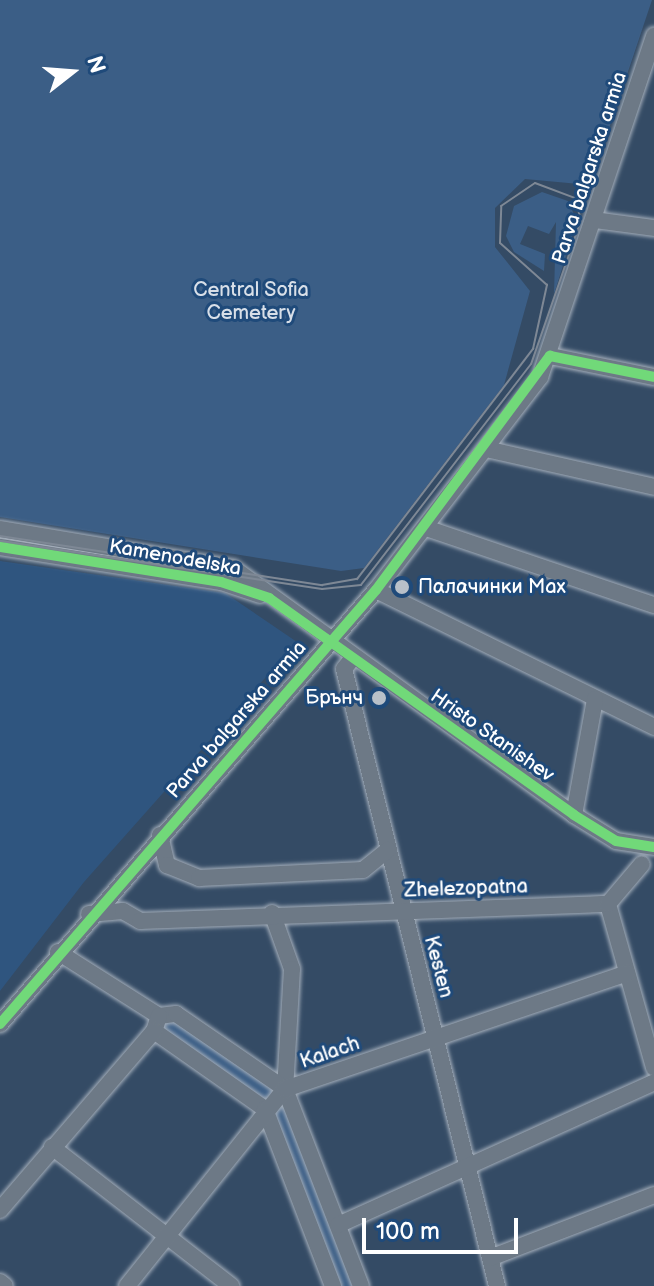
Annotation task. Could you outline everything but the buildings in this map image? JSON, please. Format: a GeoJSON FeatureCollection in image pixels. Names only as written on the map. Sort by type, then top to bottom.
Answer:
{"type":"FeatureCollection","features":[{"type":"Feature","properties":{"kind":"street","name":"Parva balgarska armia"},"geometry":{"type":"LineString","coordinates":[[0,1024],[114,885],[376,590],[486,449],[550,356],[649,66],[654,36]]}},
{"type":"Feature","properties":{"kind":"street"},"geometry":{"type":"LineString","coordinates":[[594,220],[654,228]]}},
{"type":"Feature","properties":{"kind":"street"},"geometry":{"type":"LineString","coordinates":[[550,356],[654,377]]}},
{"type":"Feature","properties":{"kind":"street"},"geometry":{"type":"LineString","coordinates":[[486,449],[654,487]]}},
{"type":"Feature","properties":{"kind":"street"},"geometry":{"type":"LineString","coordinates":[[426,528],[654,605]]}},
{"type":"Feature","properties":{"kind":"street","name":"Kamenodelska"},"geometry":{"type":"LineString","coordinates":[[0,529],[225,565],[328,643]]}},
{"type":"Feature","properties":{"kind":"street","name":"Kamenodelska"},"geometry":{"type":"LineString","coordinates":[[0,547],[221,582],[269,598]]}},
{"type":"Feature","properties":{"kind":"street"},"geometry":{"type":"LineString","coordinates":[[376,590],[654,727]]}},
{"type":"Feature","properties":{"kind":"street","name":"Hristo Stanishev"},"geometry":{"type":"LineString","coordinates":[[328,643],[574,815],[647,847],[648,866]]}},
{"type":"Feature","properties":{"kind":"street","name":"Kesten"},"geometry":{"type":"LineString","coordinates":[[351,660],[344,669],[497,1286]]}},
{"type":"Feature","properties":{"kind":"street"},"geometry":{"type":"LineString","coordinates":[[574,815],[595,699]]}},
{"type":"Feature","properties":{"kind":"street"},"geometry":{"type":"LineString","coordinates":[[160,835],[167,865],[199,878],[363,870],[388,850]]}},
{"type":"Feature","properties":{"kind":"street"},"geometry":{"type":"LineString","coordinates":[[648,866],[608,904],[627,973],[647,1024],[654,1068]]}},
{"type":"Feature","properties":{"kind":"street"},"geometry":{"type":"LineString","coordinates":[[114,885],[123,911]]}},
{"type":"Feature","properties":{"kind":"street","name":"Zhelezopatna"},"geometry":{"type":"LineString","coordinates":[[89,914],[123,911],[140,921],[272,913],[608,904]]}},
{"type":"Feature","properties":{"kind":"street"},"geometry":{"type":"LineString","coordinates":[[272,913],[292,969],[285,1089],[361,1286]]}},
{"type":"Feature","properties":{"kind":"street"},"geometry":{"type":"LineString","coordinates":[[58,952],[156,1023],[265,1109],[333,1286]]}},
{"type":"Feature","properties":{"kind":"street","name":"Kalach"},"geometry":{"type":"LineString","coordinates":[[127,1286],[265,1109],[285,1089],[627,973]]}},
{"type":"Feature","properties":{"kind":"street"},"geometry":{"type":"LineString","coordinates":[[0,1210],[156,1023],[176,1014],[285,1089]]}},
{"type":"Feature","properties":{"kind":"street"},"geometry":{"type":"LineString","coordinates":[[338,1225],[654,1082]]}},
{"type":"Feature","properties":{"kind":"street"},"geometry":{"type":"LineString","coordinates":[[52,1147],[231,1286]]}},
{"type":"Feature","properties":{"kind":"street"},"geometry":{"type":"LineString","coordinates":[[293,1179],[317,1171]]}},
{"type":"Feature","properties":{"kind":"street"},"geometry":{"type":"LineString","coordinates":[[490,1258],[654,1195]]}},
{"type":"Feature","properties":{"kind":"street"},"geometry":{"type":"LineString","coordinates":[[0,1282],[5,1286]]}},
{"type":"Feature","properties":{"kind":"shaded area"},"geometry":{"type":"Polygon","coordinates":[[[0,561],[225,593],[297,642],[84,882],[0,991],[0,561]]]}},
{"type":"Feature","properties":{"kind":"green space","name":"Central Sofia Cemetery"},"geometry":{"type":"Polygon","coordinates":[[[0,0],[652,0],[590,185],[525,179],[495,208],[495,247],[530,291],[504,385],[364,568],[341,571],[0,517],[0,0]]]}},
{"type":"Feature","properties":{"kind":"green space"},"geometry":{"type":"Polygon","coordinates":[[[542,192],[568,201],[577,221],[554,294],[556,222],[549,234],[528,226],[520,244],[545,254],[544,271],[514,252],[506,236],[514,206],[542,192]]]}},
{"type":"Feature","properties":{"kind":"green space"},"geometry":{"type":"Polygon","coordinates":[[[168,1012],[285,1089],[361,1286],[333,1286],[265,1109],[154,1031],[168,1012]]]}},
{"type":"Feature","properties":{"kind":"tram line"},"geometry":{"type":"LineString","coordinates":[[0,536],[322,585],[357,579],[533,349],[547,285],[500,243],[501,206],[535,183],[575,198],[581,220],[531,364],[361,585],[322,589],[0,541]]}},
{"type":"Feature","properties":{"kind":"cycle path"},"geometry":{"type":"LineString","coordinates":[[0,1024],[376,590],[550,356],[654,377]]}},
{"type":"Feature","properties":{"kind":"cycle path"},"geometry":{"type":"LineString","coordinates":[[0,547],[221,582],[269,598],[574,815],[616,841],[654,847]]}},
{"type":"Feature","properties":{"kind":"place","name":"Палачинки Max"},"geometry":{"type":"Point","coordinates":[402,587]}},
{"type":"Feature","properties":{"kind":"place","name":"Брънч"},"geometry":{"type":"Point","coordinates":[379,698]}}]}
